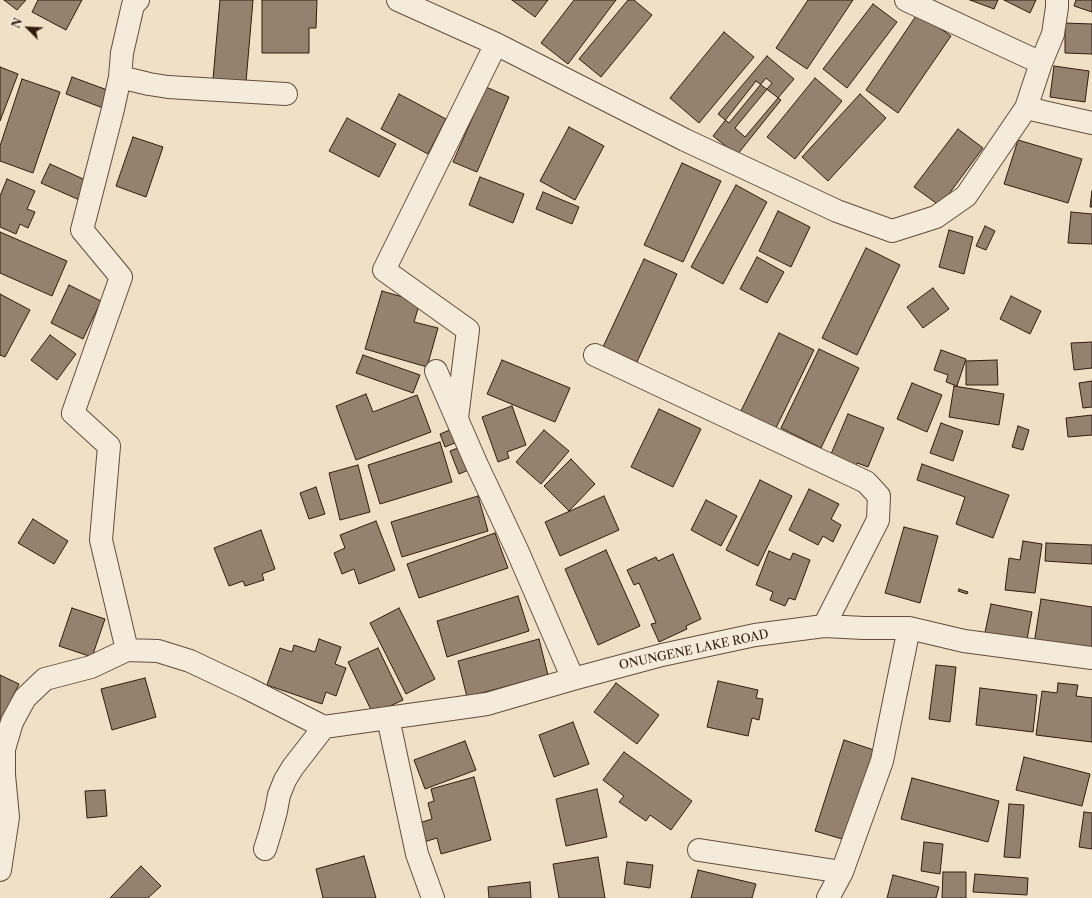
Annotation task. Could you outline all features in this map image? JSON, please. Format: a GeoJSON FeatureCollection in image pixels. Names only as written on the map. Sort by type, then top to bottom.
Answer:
{"type":"FeatureCollection","features":[{"type":"Feature","properties":{"kind":"street"},"geometry":{"type":"LineString","coordinates":[[127,650],[101,540],[109,446],[74,413],[121,277],[82,230],[113,109],[120,77],[122,53],[133,5],[138,0]]}},
{"type":"Feature","properties":{"kind":"street"},"geometry":{"type":"LineString","coordinates":[[398,0],[496,44],[685,140],[837,211],[892,231],[936,217],[966,196],[1026,108],[1041,63],[1053,34],[1057,0]]}},
{"type":"Feature","properties":{"kind":"street"},"geometry":{"type":"LineString","coordinates":[[906,0],[1041,63]]}},
{"type":"Feature","properties":{"kind":"street"},"geometry":{"type":"LineString","coordinates":[[457,418],[468,330],[384,270],[496,44]]}},
{"type":"Feature","properties":{"kind":"street"},"geometry":{"type":"LineString","coordinates":[[120,77],[168,87],[286,94]]}},
{"type":"Feature","properties":{"kind":"street"},"geometry":{"type":"LineString","coordinates":[[1026,108],[1092,123]]}},
{"type":"Feature","properties":{"kind":"street"},"geometry":{"type":"LineString","coordinates":[[596,355],[866,482],[879,496],[878,520],[824,626]]}},
{"type":"Feature","properties":{"kind":"street"},"geometry":{"type":"LineString","coordinates":[[436,371],[476,463],[517,550],[573,679]]}},
{"type":"Feature","properties":{"kind":"street","name":"ONUNGENE LAKE ROAD"},"geometry":{"type":"LineString","coordinates":[[324,727],[487,704],[662,655],[755,635],[824,626],[909,628],[964,641],[1092,658]]}},
{"type":"Feature","properties":{"kind":"street"},"geometry":{"type":"LineString","coordinates":[[828,898],[842,872],[882,761],[909,628]]}},
{"type":"Feature","properties":{"kind":"street"},"geometry":{"type":"LineString","coordinates":[[0,870],[8,817],[4,775],[4,749],[12,722],[25,698],[45,679],[91,667],[127,650],[158,651],[190,661],[324,727],[293,767],[285,780],[279,795],[270,833],[264,849]]}},
{"type":"Feature","properties":{"kind":"street"},"geometry":{"type":"LineString","coordinates":[[388,718],[417,854],[433,898]]}},
{"type":"Feature","properties":{"kind":"street"},"geometry":{"type":"LineString","coordinates":[[699,850],[842,872]]}},
{"type":"Feature","properties":{"kind":"building"},"geometry":{"type":"Polygon","coordinates":[[[4,0],[26,0],[17,10],[4,0]]]}},
{"type":"Feature","properties":{"kind":"building"},"geometry":{"type":"Polygon","coordinates":[[[38,0],[82,0],[66,30],[32,12],[38,0]]]}},
{"type":"Feature","properties":{"kind":"building"},"geometry":{"type":"Polygon","coordinates":[[[220,0],[253,0],[246,82],[213,79],[220,0]]]}},
{"type":"Feature","properties":{"kind":"building"},"geometry":{"type":"Polygon","coordinates":[[[262,0],[317,0],[316,28],[309,28],[309,53],[262,53],[262,0]]]}},
{"type":"Feature","properties":{"kind":"building"},"geometry":{"type":"Polygon","coordinates":[[[512,0],[548,0],[535,17],[512,0]]]}},
{"type":"Feature","properties":{"kind":"building"},"geometry":{"type":"Polygon","coordinates":[[[574,0],[616,0],[568,64],[541,43],[574,0]]]}},
{"type":"Feature","properties":{"kind":"building"},"geometry":{"type":"Polygon","coordinates":[[[628,0],[634,0],[652,15],[601,77],[579,59],[628,0]]]}},
{"type":"Feature","properties":{"kind":"building"},"geometry":{"type":"Polygon","coordinates":[[[808,0],[853,0],[807,69],[776,48],[808,0]]]}},
{"type":"Feature","properties":{"kind":"building"},"geometry":{"type":"Polygon","coordinates":[[[970,0],[998,0],[994,9],[970,0]]]}},
{"type":"Feature","properties":{"kind":"building"},"geometry":{"type":"Polygon","coordinates":[[[1004,0],[1036,0],[1030,13],[1004,0]]]}},
{"type":"Feature","properties":{"kind":"building"},"geometry":{"type":"Polygon","coordinates":[[[1076,0],[1092,0],[1092,12],[1074,6],[1076,0]]]}},
{"type":"Feature","properties":{"kind":"building"},"geometry":{"type":"Polygon","coordinates":[[[873,4],[897,22],[847,88],[823,69],[873,4]]]}},
{"type":"Feature","properties":{"kind":"building"},"geometry":{"type":"Polygon","coordinates":[[[918,13],[951,36],[898,113],[866,90],[918,13]]]}},
{"type":"Feature","properties":{"kind":"building"},"geometry":{"type":"Polygon","coordinates":[[[1065,23],[1092,24],[1092,54],[1065,53],[1065,23]]]}},
{"type":"Feature","properties":{"kind":"building"},"geometry":{"type":"Polygon","coordinates":[[[724,32],[754,57],[699,123],[670,98],[724,32]]]}},
{"type":"Feature","properties":{"kind":"building"},"geometry":{"type":"Polygon","coordinates":[[[767,56],[794,79],[745,137],[735,128],[772,83],[766,78],[729,123],[718,114],[767,56]]]}},
{"type":"Feature","properties":{"kind":"building"},"geometry":{"type":"Polygon","coordinates":[[[1054,66],[1089,71],[1085,102],[1050,97],[1054,66]]]}},
{"type":"Feature","properties":{"kind":"building"},"geometry":{"type":"Polygon","coordinates":[[[0,67],[18,74],[0,121],[0,67]]]}},
{"type":"Feature","properties":{"kind":"building"},"geometry":{"type":"Polygon","coordinates":[[[72,77],[110,91],[103,108],[66,94],[72,77]]]}},
{"type":"Feature","properties":{"kind":"building"},"geometry":{"type":"Polygon","coordinates":[[[815,78],[842,101],[795,159],[767,137],[815,78]]]}},
{"type":"Feature","properties":{"kind":"building"},"geometry":{"type":"Polygon","coordinates":[[[22,79],[60,92],[33,173],[0,161],[0,146],[22,79]]]}},
{"type":"Feature","properties":{"kind":"building"},"geometry":{"type":"Polygon","coordinates":[[[756,81],[781,100],[737,155],[713,136],[756,81]]]}},
{"type":"Feature","properties":{"kind":"building"},"geometry":{"type":"Polygon","coordinates":[[[486,87],[509,97],[477,172],[453,162],[486,87]]]}},
{"type":"Feature","properties":{"kind":"building"},"geometry":{"type":"Polygon","coordinates":[[[399,94],[446,119],[428,154],[381,129],[399,94]]]}},
{"type":"Feature","properties":{"kind":"building"},"geometry":{"type":"Polygon","coordinates":[[[860,94],[886,118],[828,181],[802,157],[860,94]]]}},
{"type":"Feature","properties":{"kind":"building"},"geometry":{"type":"Polygon","coordinates":[[[347,118],[396,144],[379,177],[329,151],[347,118]]]}},
{"type":"Feature","properties":{"kind":"building"},"geometry":{"type":"Polygon","coordinates":[[[569,127],[604,146],[575,200],[540,181],[569,127]]]}},
{"type":"Feature","properties":{"kind":"building"},"geometry":{"type":"Polygon","coordinates":[[[958,129],[983,148],[940,206],[914,187],[958,129]]]}},
{"type":"Feature","properties":{"kind":"building"},"geometry":{"type":"Polygon","coordinates":[[[133,137],[163,147],[146,197],[116,186],[133,137]]]}},
{"type":"Feature","properties":{"kind":"building"},"geometry":{"type":"Polygon","coordinates":[[[1018,140],[1082,159],[1068,203],[1004,184],[1018,140]]]}},
{"type":"Feature","properties":{"kind":"building"},"geometry":{"type":"Polygon","coordinates":[[[682,163],[721,181],[683,262],[644,245],[682,163]]]}},
{"type":"Feature","properties":{"kind":"building"},"geometry":{"type":"Polygon","coordinates":[[[50,164],[92,183],[84,202],[41,183],[50,164]]]}},
{"type":"Feature","properties":{"kind":"building"},"geometry":{"type":"Polygon","coordinates":[[[480,177],[524,194],[513,223],[469,205],[480,177]]]}},
{"type":"Feature","properties":{"kind":"building"},"geometry":{"type":"Polygon","coordinates":[[[7,179],[35,191],[27,209],[35,212],[28,228],[20,224],[16,234],[0,227],[0,196],[7,179]]]}},
{"type":"Feature","properties":{"kind":"building"},"geometry":{"type":"Polygon","coordinates":[[[736,185],[767,202],[723,284],[691,267],[736,185]]]}},
{"type":"Feature","properties":{"kind":"building"},"geometry":{"type":"Polygon","coordinates":[[[1092,191],[1092,207],[1090,207],[1092,191]]]}},
{"type":"Feature","properties":{"kind":"building"},"geometry":{"type":"Polygon","coordinates":[[[543,192],[579,207],[572,224],[536,209],[543,192]]]}},
{"type":"Feature","properties":{"kind":"building"},"geometry":{"type":"Polygon","coordinates":[[[778,211],[810,227],[791,267],[759,251],[778,211]]]}},
{"type":"Feature","properties":{"kind":"building"},"geometry":{"type":"Polygon","coordinates":[[[1071,212],[1092,214],[1092,244],[1068,243],[1071,212]]]}},
{"type":"Feature","properties":{"kind":"building"},"geometry":{"type":"Polygon","coordinates":[[[985,226],[995,231],[986,250],[976,246],[985,226]]]}},
{"type":"Feature","properties":{"kind":"building"},"geometry":{"type":"Polygon","coordinates":[[[949,230],[973,237],[964,274],[939,267],[949,230]]]}},
{"type":"Feature","properties":{"kind":"building"},"geometry":{"type":"Polygon","coordinates":[[[0,232],[67,261],[52,296],[0,273],[0,232]]]}},
{"type":"Feature","properties":{"kind":"building"},"geometry":{"type":"Polygon","coordinates":[[[866,248],[900,265],[857,355],[822,338],[866,248]]]}},
{"type":"Feature","properties":{"kind":"building"},"geometry":{"type":"Polygon","coordinates":[[[757,257],[784,272],[767,303],[740,289],[757,257]]]}},
{"type":"Feature","properties":{"kind":"building"},"geometry":{"type":"Polygon","coordinates":[[[644,259],[677,274],[637,362],[603,347],[644,259]]]}},
{"type":"Feature","properties":{"kind":"building"},"geometry":{"type":"Polygon","coordinates":[[[69,285],[101,301],[83,339],[51,323],[69,285]]]}},
{"type":"Feature","properties":{"kind":"building"},"geometry":{"type":"Polygon","coordinates":[[[933,288],[949,309],[923,328],[907,307],[933,288]]]}},
{"type":"Feature","properties":{"kind":"building"},"geometry":{"type":"Polygon","coordinates":[[[382,291],[420,302],[414,322],[438,328],[427,367],[365,349],[382,291]]]}},
{"type":"Feature","properties":{"kind":"building"},"geometry":{"type":"Polygon","coordinates":[[[0,294],[30,310],[5,357],[0,355],[0,294]]]}},
{"type":"Feature","properties":{"kind":"building"},"geometry":{"type":"Polygon","coordinates":[[[1011,296],[1041,311],[1030,334],[1000,319],[1011,296]]]}},
{"type":"Feature","properties":{"kind":"building"},"geometry":{"type":"Polygon","coordinates":[[[779,333],[814,350],[772,436],[737,419],[779,333]]]}},
{"type":"Feature","properties":{"kind":"building"},"geometry":{"type":"Polygon","coordinates":[[[50,335],[76,354],[57,380],[31,360],[50,335]]]}},
{"type":"Feature","properties":{"kind":"building"},"geometry":{"type":"Polygon","coordinates":[[[1092,342],[1092,368],[1074,370],[1071,343],[1092,342]]]}},
{"type":"Feature","properties":{"kind":"building"},"geometry":{"type":"Polygon","coordinates":[[[819,349],[859,368],[821,448],[781,428],[819,349]]]}},
{"type":"Feature","properties":{"kind":"building"},"geometry":{"type":"Polygon","coordinates":[[[941,350],[966,359],[957,386],[946,382],[948,375],[934,370],[941,350]]]}},
{"type":"Feature","properties":{"kind":"building"},"geometry":{"type":"Polygon","coordinates":[[[363,355],[420,375],[413,393],[356,373],[363,355]]]}},
{"type":"Feature","properties":{"kind":"building"},"geometry":{"type":"Polygon","coordinates":[[[502,360],[570,388],[555,422],[487,394],[502,360]]]}},
{"type":"Feature","properties":{"kind":"building"},"geometry":{"type":"Polygon","coordinates":[[[997,360],[998,385],[966,385],[966,361],[997,360]]]}},
{"type":"Feature","properties":{"kind":"building"},"geometry":{"type":"Polygon","coordinates":[[[1092,381],[1092,407],[1083,408],[1079,383],[1092,381]]]}},
{"type":"Feature","properties":{"kind":"building"},"geometry":{"type":"Polygon","coordinates":[[[912,383],[942,395],[927,432],[897,419],[912,383]]]}},
{"type":"Feature","properties":{"kind":"building"},"geometry":{"type":"Polygon","coordinates":[[[954,386],[1004,394],[999,425],[949,417],[954,386]]]}},
{"type":"Feature","properties":{"kind":"building"},"geometry":{"type":"Polygon","coordinates":[[[366,394],[373,412],[417,395],[431,432],[356,460],[336,406],[366,394]]]}},
{"type":"Feature","properties":{"kind":"building"},"geometry":{"type":"Polygon","coordinates":[[[512,406],[526,445],[507,452],[509,458],[498,462],[482,417],[512,406]]]}},
{"type":"Feature","properties":{"kind":"building"},"geometry":{"type":"Polygon","coordinates":[[[659,409],[701,429],[673,487],[631,467],[659,409]]]}},
{"type":"Feature","properties":{"kind":"building"},"geometry":{"type":"Polygon","coordinates":[[[848,414],[884,428],[868,467],[857,463],[854,471],[828,461],[848,414]]]}},
{"type":"Feature","properties":{"kind":"building"},"geometry":{"type":"Polygon","coordinates":[[[1092,415],[1092,435],[1068,437],[1066,418],[1092,415]]]}},
{"type":"Feature","properties":{"kind":"building"},"geometry":{"type":"Polygon","coordinates":[[[941,423],[963,431],[953,461],[930,453],[941,423]]]}},
{"type":"Feature","properties":{"kind":"building"},"geometry":{"type":"Polygon","coordinates":[[[1018,426],[1029,430],[1023,450],[1012,447],[1018,426]]]}},
{"type":"Feature","properties":{"kind":"building"},"geometry":{"type":"Polygon","coordinates":[[[457,427],[462,440],[445,447],[440,434],[457,427]]]}},
{"type":"Feature","properties":{"kind":"building"},"geometry":{"type":"Polygon","coordinates":[[[544,430],[569,451],[541,484],[516,462],[544,430]]]}},
{"type":"Feature","properties":{"kind":"building"},"geometry":{"type":"Polygon","coordinates":[[[440,442],[452,482],[380,504],[368,465],[440,442]]]}},
{"type":"Feature","properties":{"kind":"building"},"geometry":{"type":"Polygon","coordinates":[[[463,446],[471,469],[459,474],[450,451],[463,446]]]}},
{"type":"Feature","properties":{"kind":"building"},"geometry":{"type":"Polygon","coordinates":[[[571,459],[595,484],[569,511],[544,486],[571,459]]]}},
{"type":"Feature","properties":{"kind":"building"},"geometry":{"type":"Polygon","coordinates":[[[922,464],[1009,495],[993,538],[956,524],[965,497],[917,480],[922,464]]]}},
{"type":"Feature","properties":{"kind":"building"},"geometry":{"type":"Polygon","coordinates":[[[358,465],[370,512],[340,520],[329,473],[358,465]]]}},
{"type":"Feature","properties":{"kind":"building"},"geometry":{"type":"Polygon","coordinates":[[[760,480],[792,496],[758,566],[726,550],[760,480]]]}},
{"type":"Feature","properties":{"kind":"building"},"geometry":{"type":"Polygon","coordinates":[[[316,487],[325,514],[309,519],[300,493],[316,487]]]}},
{"type":"Feature","properties":{"kind":"building"},"geometry":{"type":"Polygon","coordinates":[[[809,489],[839,504],[831,519],[841,525],[833,542],[823,536],[818,545],[789,530],[809,489]]]}},
{"type":"Feature","properties":{"kind":"building"},"geometry":{"type":"Polygon","coordinates":[[[478,496],[488,531],[402,557],[391,522],[478,496]]]}},
{"type":"Feature","properties":{"kind":"building"},"geometry":{"type":"Polygon","coordinates":[[[604,496],[619,530],[560,556],[545,522],[604,496]]]}},
{"type":"Feature","properties":{"kind":"building"},"geometry":{"type":"Polygon","coordinates":[[[706,500],[737,516],[721,546],[691,530],[706,500]]]}},
{"type":"Feature","properties":{"kind":"building"},"geometry":{"type":"Polygon","coordinates":[[[33,519],[68,541],[54,564],[18,543],[33,519]]]}},
{"type":"Feature","properties":{"kind":"building"},"geometry":{"type":"Polygon","coordinates":[[[376,521],[395,570],[359,584],[354,569],[342,574],[334,553],[345,548],[340,535],[376,521]]]}},
{"type":"Feature","properties":{"kind":"building"},"geometry":{"type":"Polygon","coordinates":[[[904,527],[938,536],[920,603],[885,593],[904,527]]]}},
{"type":"Feature","properties":{"kind":"building"},"geometry":{"type":"Polygon","coordinates":[[[261,530],[275,569],[262,574],[264,580],[245,586],[243,581],[229,586],[214,548],[261,530]]]}},
{"type":"Feature","properties":{"kind":"building"},"geometry":{"type":"Polygon","coordinates":[[[495,533],[508,568],[419,598],[407,564],[495,533]]]}},
{"type":"Feature","properties":{"kind":"building"},"geometry":{"type":"Polygon","coordinates":[[[1023,541],[1042,544],[1035,593],[1005,590],[1009,558],[1020,560],[1023,541]]]}},
{"type":"Feature","properties":{"kind":"building"},"geometry":{"type":"Polygon","coordinates":[[[1046,543],[1092,545],[1092,564],[1045,561],[1046,543]]]}},
{"type":"Feature","properties":{"kind":"building"},"geometry":{"type":"Polygon","coordinates":[[[606,550],[640,626],[598,645],[565,569],[606,550]]]}},
{"type":"Feature","properties":{"kind":"building"},"geometry":{"type":"Polygon","coordinates":[[[769,551],[790,560],[793,553],[810,560],[795,600],[789,598],[785,606],[770,600],[773,592],[756,585],[769,551]]]}},
{"type":"Feature","properties":{"kind":"building"},"geometry":{"type":"Polygon","coordinates":[[[673,554],[701,619],[686,626],[687,629],[659,642],[651,624],[656,623],[639,583],[634,585],[627,570],[656,557],[658,561],[673,554]]]}},
{"type":"Feature","properties":{"kind":"building"},"geometry":{"type":"Polygon","coordinates":[[[959,589],[968,592],[967,594],[958,591],[959,589]]]}},
{"type":"Feature","properties":{"kind":"building"},"geometry":{"type":"Polygon","coordinates":[[[518,596],[529,631],[447,657],[437,621],[518,596]]]}},
{"type":"Feature","properties":{"kind":"building"},"geometry":{"type":"Polygon","coordinates":[[[1041,599],[1092,607],[1092,652],[1034,644],[1041,599]]]}},
{"type":"Feature","properties":{"kind":"building"},"geometry":{"type":"Polygon","coordinates":[[[991,604],[1032,612],[1026,645],[984,637],[991,604]]]}},
{"type":"Feature","properties":{"kind":"building"},"geometry":{"type":"Polygon","coordinates":[[[72,608],[105,619],[92,657],[59,646],[72,608]]]}},
{"type":"Feature","properties":{"kind":"building"},"geometry":{"type":"Polygon","coordinates":[[[399,608],[435,679],[406,694],[370,623],[399,608]]]}},
{"type":"Feature","properties":{"kind":"building"},"geometry":{"type":"Polygon","coordinates":[[[319,639],[341,647],[335,664],[346,668],[336,696],[326,692],[322,704],[267,685],[280,648],[292,652],[294,645],[315,652],[319,639]]]}},
{"type":"Feature","properties":{"kind":"building"},"geometry":{"type":"Polygon","coordinates":[[[539,639],[548,675],[467,697],[458,661],[539,639]]]}},
{"type":"Feature","properties":{"kind":"building"},"geometry":{"type":"Polygon","coordinates":[[[378,648],[403,700],[373,714],[348,662],[378,648]]]}},
{"type":"Feature","properties":{"kind":"building"},"geometry":{"type":"Polygon","coordinates":[[[936,665],[956,667],[950,722],[929,719],[936,665]]]}},
{"type":"Feature","properties":{"kind":"building"},"geometry":{"type":"Polygon","coordinates":[[[0,675],[19,684],[0,723],[0,675]]]}},
{"type":"Feature","properties":{"kind":"building"},"geometry":{"type":"Polygon","coordinates":[[[145,678],[156,717],[112,730],[101,689],[145,678]]]}},
{"type":"Feature","properties":{"kind":"building"},"geometry":{"type":"Polygon","coordinates":[[[718,681],[758,690],[756,698],[763,699],[759,720],[752,718],[748,736],[707,727],[718,681]]]}},
{"type":"Feature","properties":{"kind":"building"},"geometry":{"type":"Polygon","coordinates":[[[616,683],[659,715],[637,744],[594,712],[616,683]]]}},
{"type":"Feature","properties":{"kind":"building"},"geometry":{"type":"Polygon","coordinates":[[[1058,683],[1078,685],[1076,696],[1092,698],[1092,742],[1036,735],[1042,691],[1057,693],[1058,683]]]}},
{"type":"Feature","properties":{"kind":"building"},"geometry":{"type":"Polygon","coordinates":[[[980,688],[1037,695],[1033,732],[976,725],[980,688]]]}},
{"type":"Feature","properties":{"kind":"building"},"geometry":{"type":"Polygon","coordinates":[[[573,722],[589,764],[554,777],[539,735],[573,722]]]}},
{"type":"Feature","properties":{"kind":"building"},"geometry":{"type":"Polygon","coordinates":[[[844,740],[877,751],[849,841],[815,831],[844,740]]]}},
{"type":"Feature","properties":{"kind":"building"},"geometry":{"type":"Polygon","coordinates":[[[465,741],[476,770],[425,789],[414,760],[465,741]]]}},
{"type":"Feature","properties":{"kind":"building"},"geometry":{"type":"Polygon","coordinates":[[[624,752],[692,801],[671,830],[650,815],[646,821],[619,802],[624,796],[603,780],[624,752]]]}},
{"type":"Feature","properties":{"kind":"building"},"geometry":{"type":"Polygon","coordinates":[[[1024,757],[1090,774],[1082,806],[1016,790],[1024,757]]]}},
{"type":"Feature","properties":{"kind":"building"},"geometry":{"type":"Polygon","coordinates":[[[474,777],[491,840],[441,854],[437,838],[424,842],[419,823],[432,819],[428,803],[434,801],[431,789],[474,777]]]}},
{"type":"Feature","properties":{"kind":"building"},"geometry":{"type":"Polygon","coordinates":[[[912,778],[999,801],[988,842],[901,819],[912,778]]]}},
{"type":"Feature","properties":{"kind":"building"},"geometry":{"type":"Polygon","coordinates":[[[597,789],[607,837],[566,846],[556,799],[597,789]]]}},
{"type":"Feature","properties":{"kind":"building"},"geometry":{"type":"Polygon","coordinates":[[[105,790],[107,816],[87,818],[85,791],[105,790]]]}},
{"type":"Feature","properties":{"kind":"building"},"geometry":{"type":"Polygon","coordinates":[[[1009,804],[1024,805],[1020,858],[1004,857],[1009,804]]]}},
{"type":"Feature","properties":{"kind":"building"},"geometry":{"type":"Polygon","coordinates":[[[1084,812],[1092,813],[1092,849],[1079,847],[1084,812]]]}},
{"type":"Feature","properties":{"kind":"building"},"geometry":{"type":"Polygon","coordinates":[[[924,842],[943,844],[940,874],[921,871],[924,842]]]}},
{"type":"Feature","properties":{"kind":"building"},"geometry":{"type":"Polygon","coordinates":[[[364,856],[376,898],[323,898],[316,869],[364,856]]]}},
{"type":"Feature","properties":{"kind":"building"},"geometry":{"type":"Polygon","coordinates":[[[598,857],[605,898],[559,898],[553,864],[598,857]]]}},
{"type":"Feature","properties":{"kind":"building"},"geometry":{"type":"Polygon","coordinates":[[[627,862],[653,865],[650,888],[624,884],[627,862]]]}},
{"type":"Feature","properties":{"kind":"building"},"geometry":{"type":"Polygon","coordinates":[[[141,866],[161,886],[148,898],[110,898],[141,866]]]}},
{"type":"Feature","properties":{"kind":"building"},"geometry":{"type":"Polygon","coordinates":[[[698,870],[756,884],[752,898],[691,898],[698,870]]]}},
{"type":"Feature","properties":{"kind":"building"},"geometry":{"type":"Polygon","coordinates":[[[943,872],[966,872],[966,898],[942,898],[943,872]]]}},
{"type":"Feature","properties":{"kind":"building"},"geometry":{"type":"Polygon","coordinates":[[[975,874],[1028,878],[1027,895],[973,892],[975,874]]]}},
{"type":"Feature","properties":{"kind":"building"},"geometry":{"type":"Polygon","coordinates":[[[893,875],[939,887],[936,898],[887,898],[893,875]]]}},
{"type":"Feature","properties":{"kind":"building"},"geometry":{"type":"Polygon","coordinates":[[[530,882],[531,898],[489,898],[488,887],[530,882]]]}}]}
